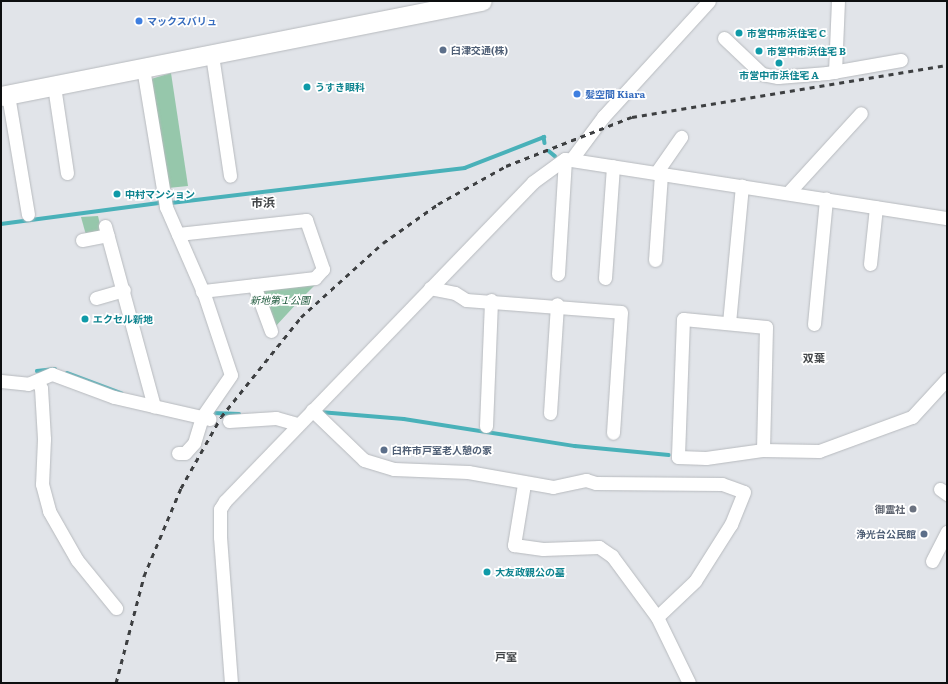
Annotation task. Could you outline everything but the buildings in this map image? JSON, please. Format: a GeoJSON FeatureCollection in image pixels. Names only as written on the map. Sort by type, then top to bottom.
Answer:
{"type":"FeatureCollection","features":[{"type":"Feature","properties":{"kind":"street"},"geometry":{"type":"LineString","coordinates":[[28,214],[5,96],[452,4],[482,1]]}},
{"type":"Feature","properties":{"kind":"street"},"geometry":{"type":"LineString","coordinates":[[230,683],[220,509],[297,424],[533,182],[568,160],[603,117],[709,1]]}},
{"type":"Feature","properties":{"kind":"street"},"geometry":{"type":"LineString","coordinates":[[835,72],[838,1]]}},
{"type":"Feature","properties":{"kind":"street"},"geometry":{"type":"LineString","coordinates":[[724,38],[762,74],[778,77],[835,72],[901,60]]}},
{"type":"Feature","properties":{"kind":"street"},"geometry":{"type":"LineString","coordinates":[[212,54],[230,176]]}},
{"type":"Feature","properties":{"kind":"street"},"geometry":{"type":"LineString","coordinates":[[143,68],[166,207],[202,291],[231,375],[194,443],[185,453],[178,453]]}},
{"type":"Feature","properties":{"kind":"street"},"geometry":{"type":"LineString","coordinates":[[54,86],[67,173]]}},
{"type":"Feature","properties":{"kind":"street"},"geometry":{"type":"LineString","coordinates":[[788,193],[861,113]]}},
{"type":"Feature","properties":{"kind":"street"},"geometry":{"type":"LineString","coordinates":[[655,260],[658,173],[681,137]]}},
{"type":"Feature","properties":{"kind":"street"},"geometry":{"type":"LineString","coordinates":[[568,160],[947,218]]}},
{"type":"Feature","properties":{"kind":"street"},"geometry":{"type":"LineString","coordinates":[[558,274],[568,160]]}},
{"type":"Feature","properties":{"kind":"street"},"geometry":{"type":"LineString","coordinates":[[605,278],[613,166]]}},
{"type":"Feature","properties":{"kind":"street"},"geometry":{"type":"LineString","coordinates":[[729,323],[742,186]]}},
{"type":"Feature","properties":{"kind":"street"},"geometry":{"type":"LineString","coordinates":[[814,324],[826,199]]}},
{"type":"Feature","properties":{"kind":"street"},"geometry":{"type":"LineString","coordinates":[[870,264],[876,207]]}},
{"type":"Feature","properties":{"kind":"street"},"geometry":{"type":"LineString","coordinates":[[178,234],[306,220],[323,270],[315,278],[202,291]]}},
{"type":"Feature","properties":{"kind":"street"},"geometry":{"type":"LineString","coordinates":[[82,240],[106,231],[124,290],[153,401]]}},
{"type":"Feature","properties":{"kind":"street"},"geometry":{"type":"LineString","coordinates":[[254,285],[272,331]]}},
{"type":"Feature","properties":{"kind":"street"},"geometry":{"type":"LineString","coordinates":[[430,288],[455,293],[466,300],[557,304],[621,312],[613,433]]}},
{"type":"Feature","properties":{"kind":"street"},"geometry":{"type":"LineString","coordinates":[[96,298],[124,290]]}},
{"type":"Feature","properties":{"kind":"street"},"geometry":{"type":"LineString","coordinates":[[486,426],[491,300]]}},
{"type":"Feature","properties":{"kind":"street"},"geometry":{"type":"LineString","coordinates":[[550,413],[557,304]]}},
{"type":"Feature","properties":{"kind":"street"},"geometry":{"type":"LineString","coordinates":[[763,450],[766,326],[683,319],[678,456],[706,458],[763,450],[819,451],[890,426],[921,410],[947,379]]}},
{"type":"Feature","properties":{"kind":"street"},"geometry":{"type":"LineString","coordinates":[[1,381],[37,381],[52,374],[114,397],[153,401],[207,418]]}},
{"type":"Feature","properties":{"kind":"street"},"geometry":{"type":"LineString","coordinates":[[37,381],[41,388],[44,439],[42,484],[49,511],[77,560],[116,608]]}},
{"type":"Feature","properties":{"kind":"street"},"geometry":{"type":"LineString","coordinates":[[312,410],[364,460],[375,465],[428,472],[468,472],[524,484],[553,487],[586,480],[603,484],[703,483],[744,492],[731,524],[695,581],[657,617]]}},
{"type":"Feature","properties":{"kind":"street"},"geometry":{"type":"LineString","coordinates":[[229,421],[276,418],[297,424]]}},
{"type":"Feature","properties":{"kind":"street"},"geometry":{"type":"LineString","coordinates":[[524,484],[514,545],[544,549],[599,547],[624,570],[657,617],[688,683]]}},
{"type":"Feature","properties":{"kind":"street"},"geometry":{"type":"LineString","coordinates":[[932,561],[947,532]]}},
{"type":"Feature","properties":{"kind":"green space"},"geometry":{"type":"Polygon","coordinates":[[[171,73],[188,186],[168,188],[151,79],[171,73]]]}},
{"type":"Feature","properties":{"kind":"green space"},"geometry":{"type":"Polygon","coordinates":[[[98,216],[102,233],[86,235],[81,217],[98,216]]]}},
{"type":"Feature","properties":{"kind":"green space","name":"新地第１公園"},"geometry":{"type":"Polygon","coordinates":[[[318,282],[275,327],[262,293],[266,287],[318,282]]]}},
{"type":"Feature","properties":{"kind":"waterway"},"geometry":{"type":"LineString","coordinates":[[171,203],[465,168],[544,137],[545,143]]}},
{"type":"Feature","properties":{"kind":"waterway"},"geometry":{"type":"LineString","coordinates":[[549,151],[555,156]]}},
{"type":"Feature","properties":{"kind":"waterway"},"geometry":{"type":"LineString","coordinates":[[1,224],[159,203]]}},
{"type":"Feature","properties":{"kind":"waterway"},"geometry":{"type":"LineString","coordinates":[[37,371],[55,369]]}},
{"type":"Feature","properties":{"kind":"waterway"},"geometry":{"type":"LineString","coordinates":[[67,373],[121,393]]}},
{"type":"Feature","properties":{"kind":"waterway"},"geometry":{"type":"LineString","coordinates":[[320,412],[404,419],[575,446],[669,455]]}},
{"type":"Feature","properties":{"kind":"waterway"},"geometry":{"type":"LineString","coordinates":[[213,413],[239,414]]}},
{"type":"Feature","properties":{"kind":"railway"},"geometry":{"type":"LineString","coordinates":[[116,683],[144,576],[181,488],[221,417],[301,317],[383,243],[438,204],[506,166],[632,117],[947,65]]}},
{"type":"Feature","properties":{"kind":"place","name":"マックスバリュ"},"geometry":{"type":"Point","coordinates":[139,21]}},
{"type":"Feature","properties":{"kind":"place","name":"市営中市浜住宅 C"},"geometry":{"type":"Point","coordinates":[739,33]}},
{"type":"Feature","properties":{"kind":"place","name":"臼津交通(株)"},"geometry":{"type":"Point","coordinates":[443,50]}},
{"type":"Feature","properties":{"kind":"place","name":"市営中市浜住宅 B"},"geometry":{"type":"Point","coordinates":[759,51]}},
{"type":"Feature","properties":{"kind":"place","name":"市営中市浜住宅 A"},"geometry":{"type":"Point","coordinates":[779,63]}},
{"type":"Feature","properties":{"kind":"place","name":"うすき眼科"},"geometry":{"type":"Point","coordinates":[307,87]}},
{"type":"Feature","properties":{"kind":"place","name":"髪空間 Kiara"},"geometry":{"type":"Point","coordinates":[577,94]}},
{"type":"Feature","properties":{"kind":"place","name":"中村マンション"},"geometry":{"type":"Point","coordinates":[117,194]}},
{"type":"Feature","properties":{"kind":"place","name":"エクセル新地"},"geometry":{"type":"Point","coordinates":[85,319]}},
{"type":"Feature","properties":{"kind":"place","name":"臼杵市戸室老人憩の家"},"geometry":{"type":"Point","coordinates":[384,450]}},
{"type":"Feature","properties":{"kind":"place","name":"御霊社"},"geometry":{"type":"Point","coordinates":[913,509]}},
{"type":"Feature","properties":{"kind":"place","name":"浄光台公民館"},"geometry":{"type":"Point","coordinates":[924,534]}},
{"type":"Feature","properties":{"kind":"place","name":"大友政親公の墓"},"geometry":{"type":"Point","coordinates":[487,572]}},
{"type":"Feature","properties":{"kind":"district","name":"市浜"},"geometry":{"type":"Point","coordinates":[263,203]}},
{"type":"Feature","properties":{"kind":"district","name":"双葉"},"geometry":{"type":"Point","coordinates":[814,357]}},
{"type":"Feature","properties":{"kind":"district","name":"戸室"},"geometry":{"type":"Point","coordinates":[506,656]}}]}
